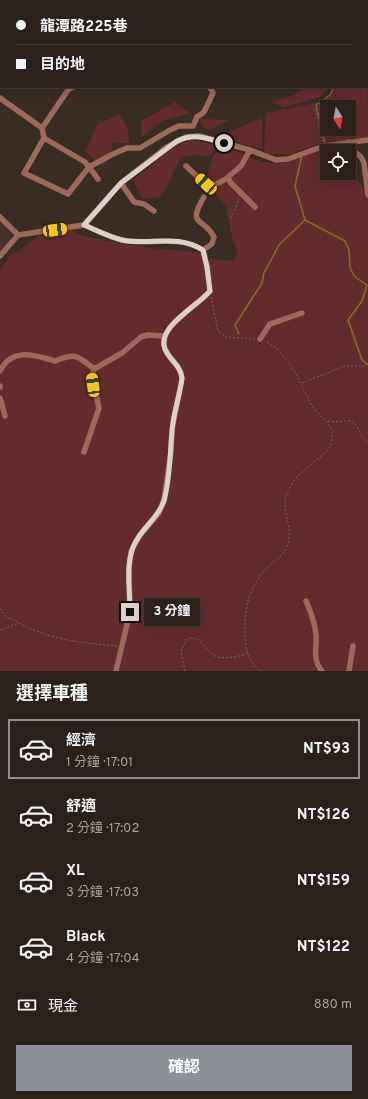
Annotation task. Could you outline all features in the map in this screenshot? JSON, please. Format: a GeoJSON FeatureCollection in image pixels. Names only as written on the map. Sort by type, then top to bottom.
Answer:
{"type":"FeatureCollection","features":[{"type":"Feature","properties":{"kind":"street"},"geometry":{"type":"LineString","coordinates":[[42,128],[68,90],[71,88]]}},
{"type":"Feature","properties":{"kind":"street"},"geometry":{"type":"LineString","coordinates":[[0,98],[42,128],[44,138],[24,173],[68,194],[89,167],[127,148],[140,148],[179,126],[192,126],[197,117],[204,112],[213,93],[210,88]]}},
{"type":"Feature","properties":{"kind":"street"},"geometry":{"type":"LineString","coordinates":[[84,225],[121,183],[167,147],[186,137],[199,136],[250,150],[276,160],[288,159],[320,147]]}},
{"type":"Feature","properties":{"kind":"street"},"geometry":{"type":"LineString","coordinates":[[44,138],[71,152],[89,167],[98,179]]}},
{"type":"Feature","properties":{"kind":"street"},"geometry":{"type":"LineString","coordinates":[[333,144],[368,140]]}},
{"type":"Feature","properties":{"kind":"street"},"geometry":{"type":"LineString","coordinates":[[348,142],[348,146],[361,157],[364,163],[368,195]]}},
{"type":"Feature","properties":{"kind":"street"},"geometry":{"type":"LineString","coordinates":[[186,166],[206,184],[217,185],[241,166],[250,150]]}},
{"type":"Feature","properties":{"kind":"street"},"geometry":{"type":"LineString","coordinates":[[228,177],[230,182],[255,207]]}},
{"type":"Feature","properties":{"kind":"street"},"geometry":{"type":"LineString","coordinates":[[121,183],[134,202],[144,204],[154,211]]}},
{"type":"Feature","properties":{"kind":"street"},"geometry":{"type":"LineString","coordinates":[[203,250],[212,244],[214,237],[196,217],[196,210],[204,197]]}},
{"type":"Feature","properties":{"kind":"street"},"geometry":{"type":"LineString","coordinates":[[0,217],[18,235]]}},
{"type":"Feature","properties":{"kind":"street"},"geometry":{"type":"LineString","coordinates":[[0,256],[18,235],[84,225],[123,240],[184,241],[203,250]]}},
{"type":"Feature","properties":{"kind":"street"},"geometry":{"type":"LineString","coordinates":[[116,671],[130,612],[129,567],[131,551],[140,536],[159,513],[164,500],[171,452],[172,430],[182,378],[181,369],[165,348],[165,336],[180,316],[203,300],[210,291],[203,250]]}},
{"type":"Feature","properties":{"kind":"street"},"geometry":{"type":"LineString","coordinates":[[260,339],[270,324],[302,313]]}},
{"type":"Feature","properties":{"kind":"street"},"geometry":{"type":"LineString","coordinates":[[84,452],[99,408],[92,376],[94,369],[122,353],[142,337],[148,335],[165,336]]}},
{"type":"Feature","properties":{"kind":"street"},"geometry":{"type":"LineString","coordinates":[[0,371],[4,362],[16,356],[35,354],[55,361],[69,355],[78,356],[94,369]]}},
{"type":"Feature","properties":{"kind":"street"},"geometry":{"type":"LineString","coordinates":[[0,398],[4,416]]}},
{"type":"Feature","properties":{"kind":"street"},"geometry":{"type":"LineString","coordinates":[[306,601],[312,613],[316,634],[315,656],[318,667],[322,671]]}},
{"type":"Feature","properties":{"kind":"street"},"geometry":{"type":"LineString","coordinates":[[349,671],[353,646]]}},
{"type":"Feature","properties":{"kind":"path"},"geometry":{"type":"LineString","coordinates":[[315,109],[326,144]]}},
{"type":"Feature","properties":{"kind":"path"},"geometry":{"type":"LineString","coordinates":[[230,218],[242,193]]}},
{"type":"Feature","properties":{"kind":"path"},"geometry":{"type":"LineString","coordinates":[[210,291],[218,330],[226,336],[260,339],[278,349],[288,360],[312,406],[327,420],[337,423],[350,421],[355,424],[363,441],[368,444]]}},
{"type":"Feature","properties":{"kind":"path"},"geometry":{"type":"LineString","coordinates":[[301,383],[345,366],[364,366],[368,363]]}},
{"type":"Feature","properties":{"kind":"path"},"geometry":{"type":"LineString","coordinates":[[262,671],[251,663],[247,653],[245,631],[248,601],[261,575],[280,555],[288,543],[289,534],[284,500],[294,480],[326,452],[331,445],[332,434],[327,420]]}},
{"type":"Feature","properties":{"kind":"path"},"geometry":{"type":"LineString","coordinates":[[0,609],[6,617],[51,637],[73,642],[121,647]]}},
{"type":"Feature","properties":{"kind":"path"},"geometry":{"type":"LineString","coordinates":[[0,630],[19,622]]}},
{"type":"Feature","properties":{"kind":"path"},"geometry":{"type":"LineString","coordinates":[[185,671],[181,651],[186,640],[190,638],[196,638],[211,654],[229,658],[247,653]]}},
{"type":"Feature","properties":{"kind":"shaded area"},"geometry":{"type":"Polygon","coordinates":[[[301,88],[329,88],[320,97],[283,108],[273,102],[292,96],[302,90],[301,88]]]}},
{"type":"Feature","properties":{"kind":"shaded area"},"geometry":{"type":"Polygon","coordinates":[[[335,88],[368,88],[368,139],[323,142],[290,154],[268,154],[264,150],[266,113],[320,102],[320,136],[356,136],[356,100],[327,100],[335,88]]]}},
{"type":"Feature","properties":{"kind":"shaded area"},"geometry":{"type":"Polygon","coordinates":[[[175,102],[190,113],[164,120],[142,137],[141,121],[175,102]]]}},
{"type":"Feature","properties":{"kind":"shaded area"},"geometry":{"type":"Polygon","coordinates":[[[119,115],[127,126],[130,143],[114,143],[103,167],[85,151],[98,124],[119,115]]]}},
{"type":"Feature","properties":{"kind":"shaded area"},"geometry":{"type":"Polygon","coordinates":[[[262,118],[262,149],[217,137],[262,118]]]}},
{"type":"Feature","properties":{"kind":"shaded area"},"geometry":{"type":"Polygon","coordinates":[[[200,119],[229,120],[210,130],[202,127],[200,119]]]}},
{"type":"Feature","properties":{"kind":"shaded area"},"geometry":{"type":"Polygon","coordinates":[[[189,140],[217,145],[210,156],[193,155],[181,157],[162,196],[143,199],[133,180],[171,149],[189,140]]]}},
{"type":"Feature","properties":{"kind":"shaded area"},"geometry":{"type":"Polygon","coordinates":[[[222,147],[265,162],[282,163],[320,150],[320,180],[356,180],[368,194],[368,671],[0,671],[0,271],[10,255],[17,252],[38,236],[59,234],[68,229],[82,236],[150,248],[208,253],[209,259],[234,261],[238,251],[233,242],[226,207],[206,182],[213,156],[222,147]]]}},
{"type":"Feature","properties":{"kind":"shaded area"},"geometry":{"type":"Polygon","coordinates":[[[0,221],[10,232],[10,241],[0,254],[0,221]]]}},
{"type":"Feature","properties":{"kind":"waterway"},"geometry":{"type":"LineString","coordinates":[[325,144],[316,105],[330,95],[334,88]]}},
{"type":"Feature","properties":{"kind":"waterway"},"geometry":{"type":"LineString","coordinates":[[302,155],[295,186],[305,220],[345,241],[349,250],[350,268],[355,277],[367,285],[362,301],[348,320],[362,360],[368,365]]}},
{"type":"Feature","properties":{"kind":"waterway"},"geometry":{"type":"LineString","coordinates":[[239,334],[235,325],[262,283],[264,273],[279,245],[305,220]]}},
{"type":"Feature","properties":{"kind":"route"},"geometry":{"type":"LineString","coordinates":[[130,612],[129,567],[131,551],[140,536],[159,513],[164,500],[171,452],[172,430],[181,389],[181,369],[165,348],[165,336],[180,316],[203,300],[210,291],[203,250],[194,244],[184,241],[123,240],[109,236],[84,225],[121,183],[177,141],[186,137],[199,136],[224,143]]}}]}
